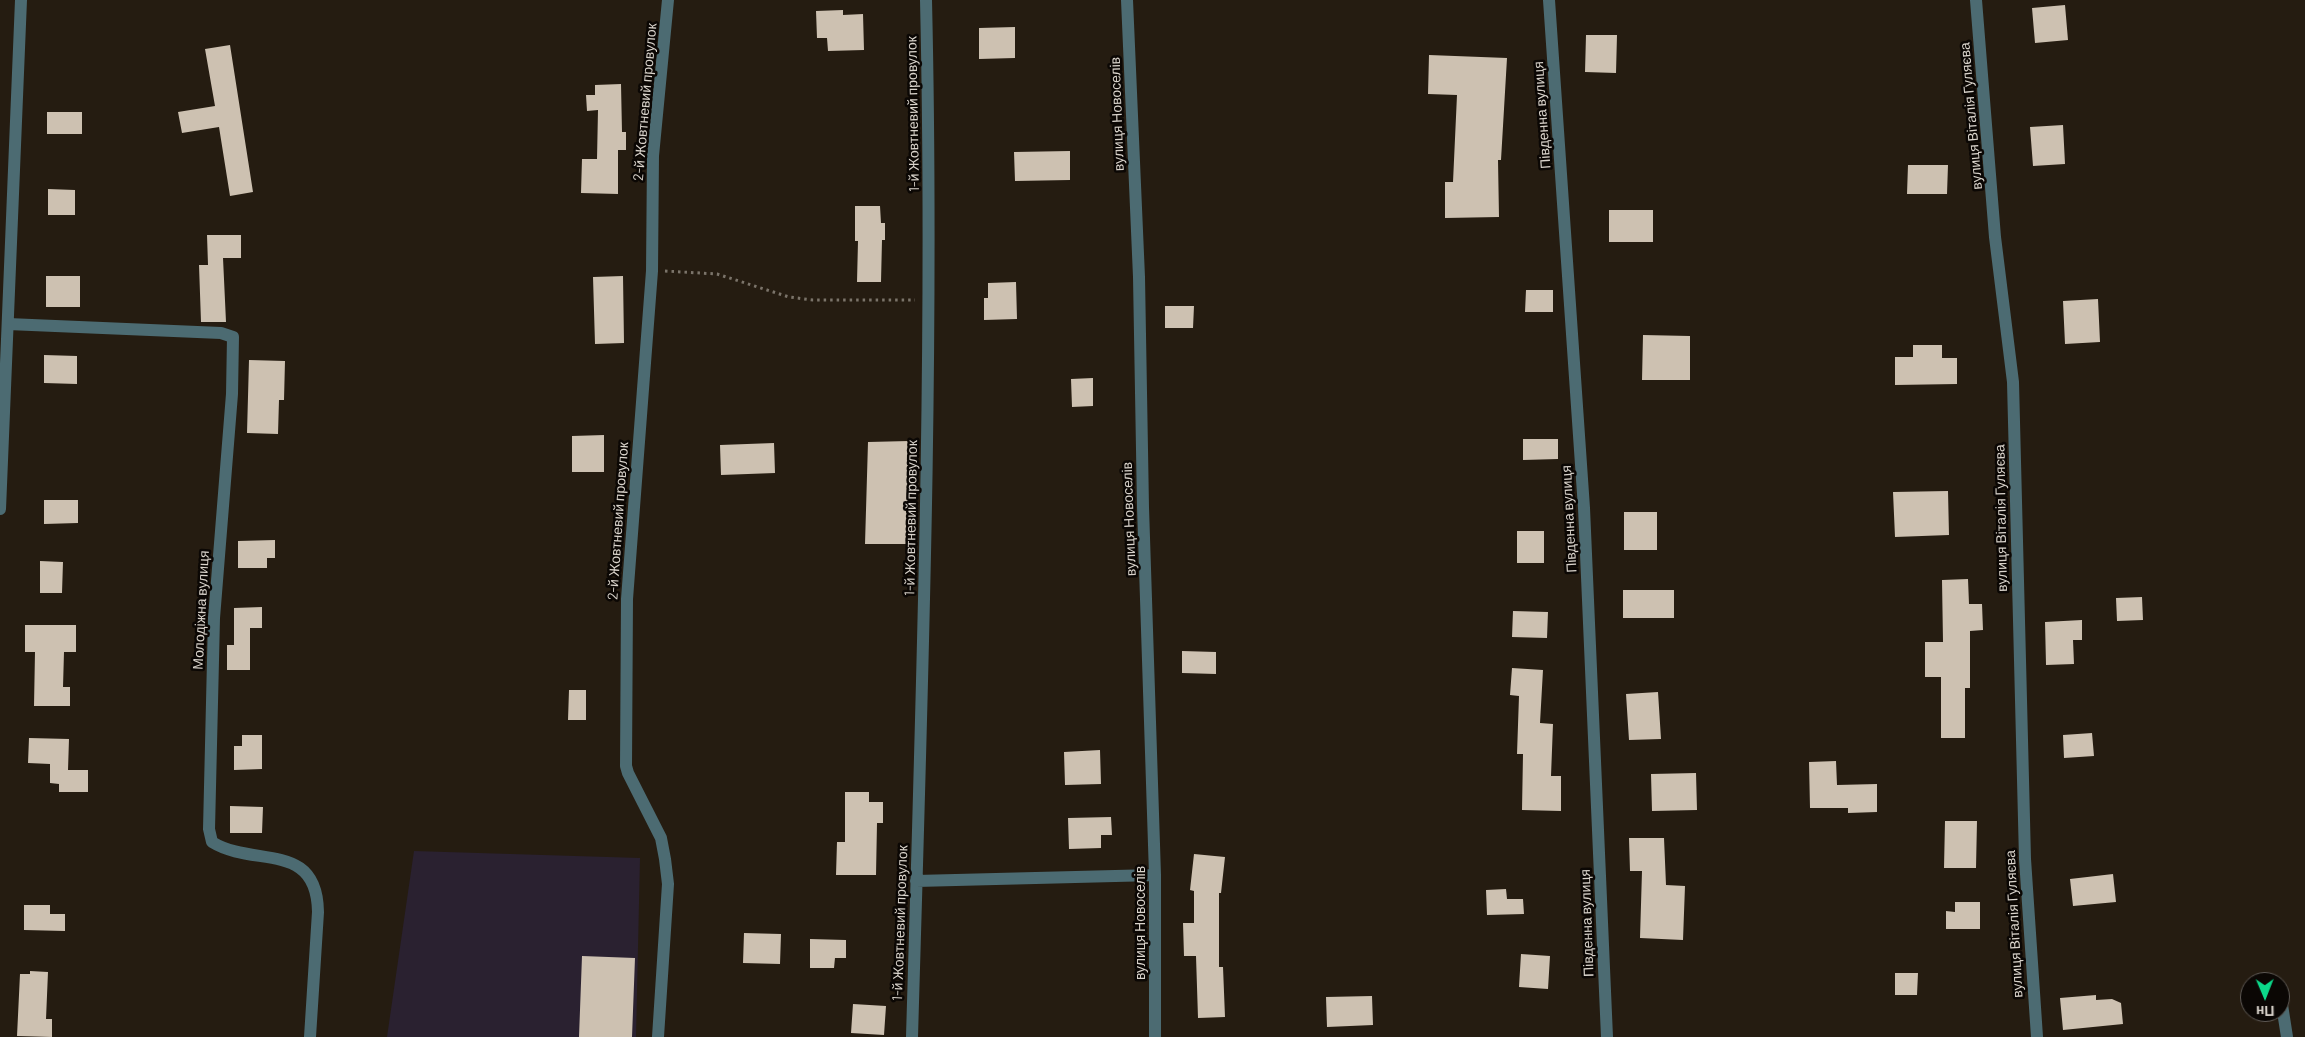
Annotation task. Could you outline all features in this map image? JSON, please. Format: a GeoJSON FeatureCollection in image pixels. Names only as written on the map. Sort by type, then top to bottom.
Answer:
{"type":"FeatureCollection","features":[{"type":"Feature","properties":{"kind":"street"},"geometry":{"type":"LineString","coordinates":[[0,509],[8,324],[5,246],[21,0]]}},
{"type":"Feature","properties":{"kind":"street","name":"2-й Жовтневий провулок"},"geometry":{"type":"LineString","coordinates":[[658,1037],[668,884],[660,838],[626,766],[627,600],[652,270],[652,156],[668,0]]}},
{"type":"Feature","properties":{"kind":"street","name":"1-й Жовтневий провулок"},"geometry":{"type":"LineString","coordinates":[[912,1037],[926,522],[929,300],[926,0]]}},
{"type":"Feature","properties":{"kind":"street","name":"вулиця Новоселів"},"geometry":{"type":"LineString","coordinates":[[1127,0],[1139,277],[1143,507],[1155,875],[1155,1037]]}},
{"type":"Feature","properties":{"kind":"street","name":"Південна вулиця"},"geometry":{"type":"LineString","coordinates":[[1549,0],[1584,508],[1607,1037]]}},
{"type":"Feature","properties":{"kind":"street","name":"вулиця Віталія Гуляєва"},"geometry":{"type":"LineString","coordinates":[[1976,0],[1995,236],[2013,382],[2025,860],[2037,1037]]}},
{"type":"Feature","properties":{"kind":"street","name":"Молодіжна вулиця"},"geometry":{"type":"LineString","coordinates":[[8,324],[221,333],[233,338],[232,394],[214,618],[209,829],[212,842],[225,850],[290,862],[303,870],[312,880],[318,896],[318,912],[310,1037]]}},
{"type":"Feature","properties":{"kind":"street"},"geometry":{"type":"LineString","coordinates":[[916,881],[1155,875]]}},
{"type":"Feature","properties":{"kind":"street"},"geometry":{"type":"LineString","coordinates":[[2285,1022],[2287,1037]]}},
{"type":"Feature","properties":{"kind":"path"},"geometry":{"type":"LineString","coordinates":[[652,270],[716,274],[789,297],[813,300],[929,300]]}},
{"type":"Feature","properties":{"kind":"shaded area"},"geometry":{"type":"Polygon","coordinates":[[[414,851],[640,858],[636,1037],[387,1037],[414,851]]]}},
{"type":"Feature","properties":{"kind":"building"},"geometry":{"type":"Polygon","coordinates":[[[2065,5],[2068,40],[2035,43],[2032,8],[2065,5]]]}},
{"type":"Feature","properties":{"kind":"building"},"geometry":{"type":"Polygon","coordinates":[[[843,10],[843,15],[863,14],[864,50],[828,51],[827,38],[817,38],[816,11],[843,10]]]}},
{"type":"Feature","properties":{"kind":"building"},"geometry":{"type":"Polygon","coordinates":[[[1015,27],[1015,58],[979,59],[979,28],[1015,27]]]}},
{"type":"Feature","properties":{"kind":"building"},"geometry":{"type":"Polygon","coordinates":[[[1586,35],[1617,35],[1616,73],[1585,72],[1586,35]]]}},
{"type":"Feature","properties":{"kind":"building"},"geometry":{"type":"Polygon","coordinates":[[[230,45],[253,192],[230,196],[219,127],[182,133],[178,112],[215,106],[205,49],[230,45]]]}},
{"type":"Feature","properties":{"kind":"building"},"geometry":{"type":"Polygon","coordinates":[[[1429,55],[1507,58],[1501,160],[1498,160],[1499,217],[1445,218],[1445,182],[1453,182],[1457,95],[1428,94],[1429,55]]]}},
{"type":"Feature","properties":{"kind":"building"},"geometry":{"type":"Polygon","coordinates":[[[621,84],[622,132],[626,132],[626,150],[618,150],[618,194],[581,193],[582,159],[597,159],[598,110],[587,111],[586,95],[595,95],[595,85],[621,84]]]}},
{"type":"Feature","properties":{"kind":"building"},"geometry":{"type":"Polygon","coordinates":[[[47,112],[82,112],[82,134],[47,134],[47,112]]]}},
{"type":"Feature","properties":{"kind":"building"},"geometry":{"type":"Polygon","coordinates":[[[2063,125],[2065,164],[2033,166],[2030,127],[2063,125]]]}},
{"type":"Feature","properties":{"kind":"building"},"geometry":{"type":"Polygon","coordinates":[[[1070,151],[1070,180],[1015,181],[1014,152],[1070,151]]]}},
{"type":"Feature","properties":{"kind":"building"},"geometry":{"type":"Polygon","coordinates":[[[1908,165],[1948,165],[1947,194],[1907,194],[1908,165]]]}},
{"type":"Feature","properties":{"kind":"building"},"geometry":{"type":"Polygon","coordinates":[[[48,189],[75,190],[75,215],[48,215],[48,189]]]}},
{"type":"Feature","properties":{"kind":"building"},"geometry":{"type":"Polygon","coordinates":[[[855,206],[880,206],[881,223],[885,223],[885,240],[882,240],[881,282],[857,282],[858,241],[855,241],[855,206]]]}},
{"type":"Feature","properties":{"kind":"building"},"geometry":{"type":"Polygon","coordinates":[[[1609,210],[1653,210],[1653,242],[1609,242],[1609,210]]]}},
{"type":"Feature","properties":{"kind":"building"},"geometry":{"type":"Polygon","coordinates":[[[207,235],[241,235],[241,258],[223,258],[226,322],[201,322],[199,265],[208,265],[207,235]]]}},
{"type":"Feature","properties":{"kind":"building"},"geometry":{"type":"Polygon","coordinates":[[[46,276],[80,276],[80,307],[46,307],[46,276]]]}},
{"type":"Feature","properties":{"kind":"building"},"geometry":{"type":"Polygon","coordinates":[[[623,276],[624,343],[595,344],[593,277],[623,276]]]}},
{"type":"Feature","properties":{"kind":"building"},"geometry":{"type":"Polygon","coordinates":[[[1016,282],[1017,319],[984,320],[984,298],[988,298],[988,283],[1016,282]]]}},
{"type":"Feature","properties":{"kind":"building"},"geometry":{"type":"Polygon","coordinates":[[[1526,290],[1553,290],[1553,312],[1525,312],[1526,290]]]}},
{"type":"Feature","properties":{"kind":"building"},"geometry":{"type":"Polygon","coordinates":[[[2098,299],[2100,342],[2065,344],[2063,301],[2098,299]]]}},
{"type":"Feature","properties":{"kind":"building"},"geometry":{"type":"Polygon","coordinates":[[[1165,306],[1194,306],[1193,328],[1165,328],[1165,306]]]}},
{"type":"Feature","properties":{"kind":"building"},"geometry":{"type":"Polygon","coordinates":[[[1643,335],[1690,336],[1690,380],[1642,380],[1643,335]]]}},
{"type":"Feature","properties":{"kind":"building"},"geometry":{"type":"Polygon","coordinates":[[[1913,345],[1942,345],[1942,358],[1957,358],[1957,384],[1895,385],[1895,357],[1913,357],[1913,345]]]}},
{"type":"Feature","properties":{"kind":"building"},"geometry":{"type":"Polygon","coordinates":[[[44,355],[77,356],[77,384],[44,383],[44,355]]]}},
{"type":"Feature","properties":{"kind":"building"},"geometry":{"type":"Polygon","coordinates":[[[249,360],[285,361],[284,400],[279,400],[278,434],[247,433],[249,360]]]}},
{"type":"Feature","properties":{"kind":"building"},"geometry":{"type":"Polygon","coordinates":[[[1093,378],[1093,406],[1072,407],[1071,379],[1093,378]]]}},
{"type":"Feature","properties":{"kind":"building"},"geometry":{"type":"Polygon","coordinates":[[[604,435],[604,472],[572,472],[572,436],[604,435]]]}},
{"type":"Feature","properties":{"kind":"building"},"geometry":{"type":"Polygon","coordinates":[[[1523,439],[1558,439],[1558,459],[1523,460],[1523,439]]]}},
{"type":"Feature","properties":{"kind":"building"},"geometry":{"type":"Polygon","coordinates":[[[909,441],[908,544],[865,544],[868,442],[909,441]]]}},
{"type":"Feature","properties":{"kind":"building"},"geometry":{"type":"Polygon","coordinates":[[[774,443],[775,473],[721,475],[720,445],[774,443]]]}},
{"type":"Feature","properties":{"kind":"building"},"geometry":{"type":"Polygon","coordinates":[[[1948,491],[1949,535],[1895,537],[1893,492],[1948,491]]]}},
{"type":"Feature","properties":{"kind":"building"},"geometry":{"type":"Polygon","coordinates":[[[44,500],[78,500],[78,523],[44,524],[44,500]]]}},
{"type":"Feature","properties":{"kind":"building"},"geometry":{"type":"Polygon","coordinates":[[[1624,512],[1657,512],[1657,550],[1624,550],[1624,512]]]}},
{"type":"Feature","properties":{"kind":"building"},"geometry":{"type":"Polygon","coordinates":[[[1517,531],[1544,531],[1544,563],[1517,563],[1517,531]]]}},
{"type":"Feature","properties":{"kind":"building"},"geometry":{"type":"Polygon","coordinates":[[[275,540],[275,558],[267,558],[267,568],[238,568],[238,541],[275,540]]]}},
{"type":"Feature","properties":{"kind":"building"},"geometry":{"type":"Polygon","coordinates":[[[40,561],[63,562],[62,593],[40,593],[40,561]]]}},
{"type":"Feature","properties":{"kind":"building"},"geometry":{"type":"Polygon","coordinates":[[[1968,579],[1969,604],[1982,604],[1983,630],[1970,631],[1970,688],[1965,688],[1965,738],[1941,738],[1941,677],[1925,677],[1925,642],[1943,642],[1942,580],[1968,579]]]}},
{"type":"Feature","properties":{"kind":"building"},"geometry":{"type":"Polygon","coordinates":[[[1623,590],[1674,590],[1674,618],[1623,618],[1623,590]]]}},
{"type":"Feature","properties":{"kind":"building"},"geometry":{"type":"Polygon","coordinates":[[[2142,597],[2143,620],[2117,621],[2116,598],[2142,597]]]}},
{"type":"Feature","properties":{"kind":"building"},"geometry":{"type":"Polygon","coordinates":[[[262,607],[262,628],[250,628],[250,670],[227,670],[227,645],[234,645],[234,608],[262,607]]]}},
{"type":"Feature","properties":{"kind":"building"},"geometry":{"type":"Polygon","coordinates":[[[1513,611],[1548,612],[1547,638],[1512,637],[1513,611]]]}},
{"type":"Feature","properties":{"kind":"building"},"geometry":{"type":"Polygon","coordinates":[[[2082,620],[2082,640],[2073,640],[2074,664],[2046,665],[2045,622],[2082,620]]]}},
{"type":"Feature","properties":{"kind":"building"},"geometry":{"type":"Polygon","coordinates":[[[25,625],[76,625],[76,652],[64,652],[63,687],[70,687],[70,706],[34,706],[35,652],[25,652],[25,625]]]}},
{"type":"Feature","properties":{"kind":"building"},"geometry":{"type":"Polygon","coordinates":[[[1182,651],[1216,652],[1216,674],[1182,673],[1182,651]]]}},
{"type":"Feature","properties":{"kind":"building"},"geometry":{"type":"Polygon","coordinates":[[[1512,668],[1543,670],[1540,723],[1553,724],[1551,776],[1561,776],[1561,811],[1522,810],[1523,754],[1517,754],[1519,696],[1510,695],[1512,668]]]}},
{"type":"Feature","properties":{"kind":"building"},"geometry":{"type":"Polygon","coordinates":[[[569,690],[586,690],[586,720],[568,720],[569,690]]]}},
{"type":"Feature","properties":{"kind":"building"},"geometry":{"type":"Polygon","coordinates":[[[1658,692],[1661,739],[1629,740],[1626,694],[1658,692]]]}},
{"type":"Feature","properties":{"kind":"building"},"geometry":{"type":"Polygon","coordinates":[[[2092,733],[2094,756],[2064,758],[2063,735],[2092,733]]]}},
{"type":"Feature","properties":{"kind":"building"},"geometry":{"type":"Polygon","coordinates":[[[242,735],[262,735],[262,769],[234,770],[234,746],[242,746],[242,735]]]}},
{"type":"Feature","properties":{"kind":"building"},"geometry":{"type":"Polygon","coordinates":[[[29,738],[69,739],[68,770],[88,770],[88,792],[59,792],[59,784],[50,783],[50,764],[28,763],[29,738]]]}},
{"type":"Feature","properties":{"kind":"building"},"geometry":{"type":"Polygon","coordinates":[[[1100,750],[1101,784],[1065,785],[1064,752],[1100,750]]]}},
{"type":"Feature","properties":{"kind":"building"},"geometry":{"type":"Polygon","coordinates":[[[1836,761],[1837,785],[1877,784],[1877,812],[1848,813],[1848,808],[1810,808],[1809,762],[1836,761]]]}},
{"type":"Feature","properties":{"kind":"building"},"geometry":{"type":"Polygon","coordinates":[[[1696,773],[1697,810],[1652,811],[1651,774],[1696,773]]]}},
{"type":"Feature","properties":{"kind":"building"},"geometry":{"type":"Polygon","coordinates":[[[845,792],[869,792],[869,802],[883,802],[883,823],[877,823],[876,875],[836,875],[837,842],[845,842],[845,792]]]}},
{"type":"Feature","properties":{"kind":"building"},"geometry":{"type":"Polygon","coordinates":[[[230,806],[263,807],[262,833],[230,833],[230,806]]]}},
{"type":"Feature","properties":{"kind":"building"},"geometry":{"type":"Polygon","coordinates":[[[1111,817],[1112,835],[1101,835],[1101,848],[1069,849],[1068,818],[1111,817]]]}},
{"type":"Feature","properties":{"kind":"building"},"geometry":{"type":"Polygon","coordinates":[[[1945,821],[1977,821],[1976,868],[1944,868],[1945,821]]]}},
{"type":"Feature","properties":{"kind":"building"},"geometry":{"type":"Polygon","coordinates":[[[1629,838],[1664,838],[1666,885],[1685,886],[1683,940],[1640,938],[1642,871],[1630,871],[1629,838]]]}},
{"type":"Feature","properties":{"kind":"building"},"geometry":{"type":"Polygon","coordinates":[[[1194,854],[1225,857],[1221,893],[1219,893],[1219,967],[1223,967],[1225,1017],[1198,1018],[1196,956],[1184,956],[1183,923],[1194,923],[1194,891],[1190,890],[1194,854]]]}},
{"type":"Feature","properties":{"kind":"building"},"geometry":{"type":"Polygon","coordinates":[[[2113,874],[2116,902],[2073,906],[2070,879],[2113,874]]]}},
{"type":"Feature","properties":{"kind":"building"},"geometry":{"type":"Polygon","coordinates":[[[1506,889],[1507,899],[1523,899],[1524,914],[1487,915],[1486,890],[1506,889]]]}},
{"type":"Feature","properties":{"kind":"building"},"geometry":{"type":"Polygon","coordinates":[[[1955,902],[1980,902],[1980,929],[1946,929],[1946,911],[1955,912],[1955,902]]]}},
{"type":"Feature","properties":{"kind":"building"},"geometry":{"type":"Polygon","coordinates":[[[24,905],[50,905],[50,914],[65,914],[65,931],[24,930],[24,905]]]}},
{"type":"Feature","properties":{"kind":"building"},"geometry":{"type":"Polygon","coordinates":[[[744,933],[781,934],[780,964],[743,963],[744,933]]]}},
{"type":"Feature","properties":{"kind":"building"},"geometry":{"type":"Polygon","coordinates":[[[810,939],[846,940],[846,958],[835,958],[834,968],[810,968],[810,939]]]}},
{"type":"Feature","properties":{"kind":"building"},"geometry":{"type":"Polygon","coordinates":[[[1521,954],[1550,956],[1548,989],[1519,987],[1521,954]]]}},
{"type":"Feature","properties":{"kind":"building"},"geometry":{"type":"Polygon","coordinates":[[[582,956],[635,958],[632,1037],[579,1037],[582,956]]]}},
{"type":"Feature","properties":{"kind":"building"},"geometry":{"type":"Polygon","coordinates":[[[30,971],[48,972],[46,1019],[52,1019],[52,1037],[17,1036],[20,974],[30,974],[30,971]]]}},
{"type":"Feature","properties":{"kind":"building"},"geometry":{"type":"Polygon","coordinates":[[[1895,973],[1918,973],[1917,995],[1895,995],[1895,973]]]}},
{"type":"Feature","properties":{"kind":"building"},"geometry":{"type":"Polygon","coordinates":[[[2096,995],[2096,1000],[2112,999],[2121,1003],[2123,1024],[2063,1030],[2060,998],[2096,995]]]}},
{"type":"Feature","properties":{"kind":"building"},"geometry":{"type":"Polygon","coordinates":[[[1372,996],[1373,1025],[1327,1027],[1326,997],[1372,996]]]}},
{"type":"Feature","properties":{"kind":"building"},"geometry":{"type":"Polygon","coordinates":[[[853,1004],[886,1006],[884,1035],[851,1033],[853,1004]]]}}]}
